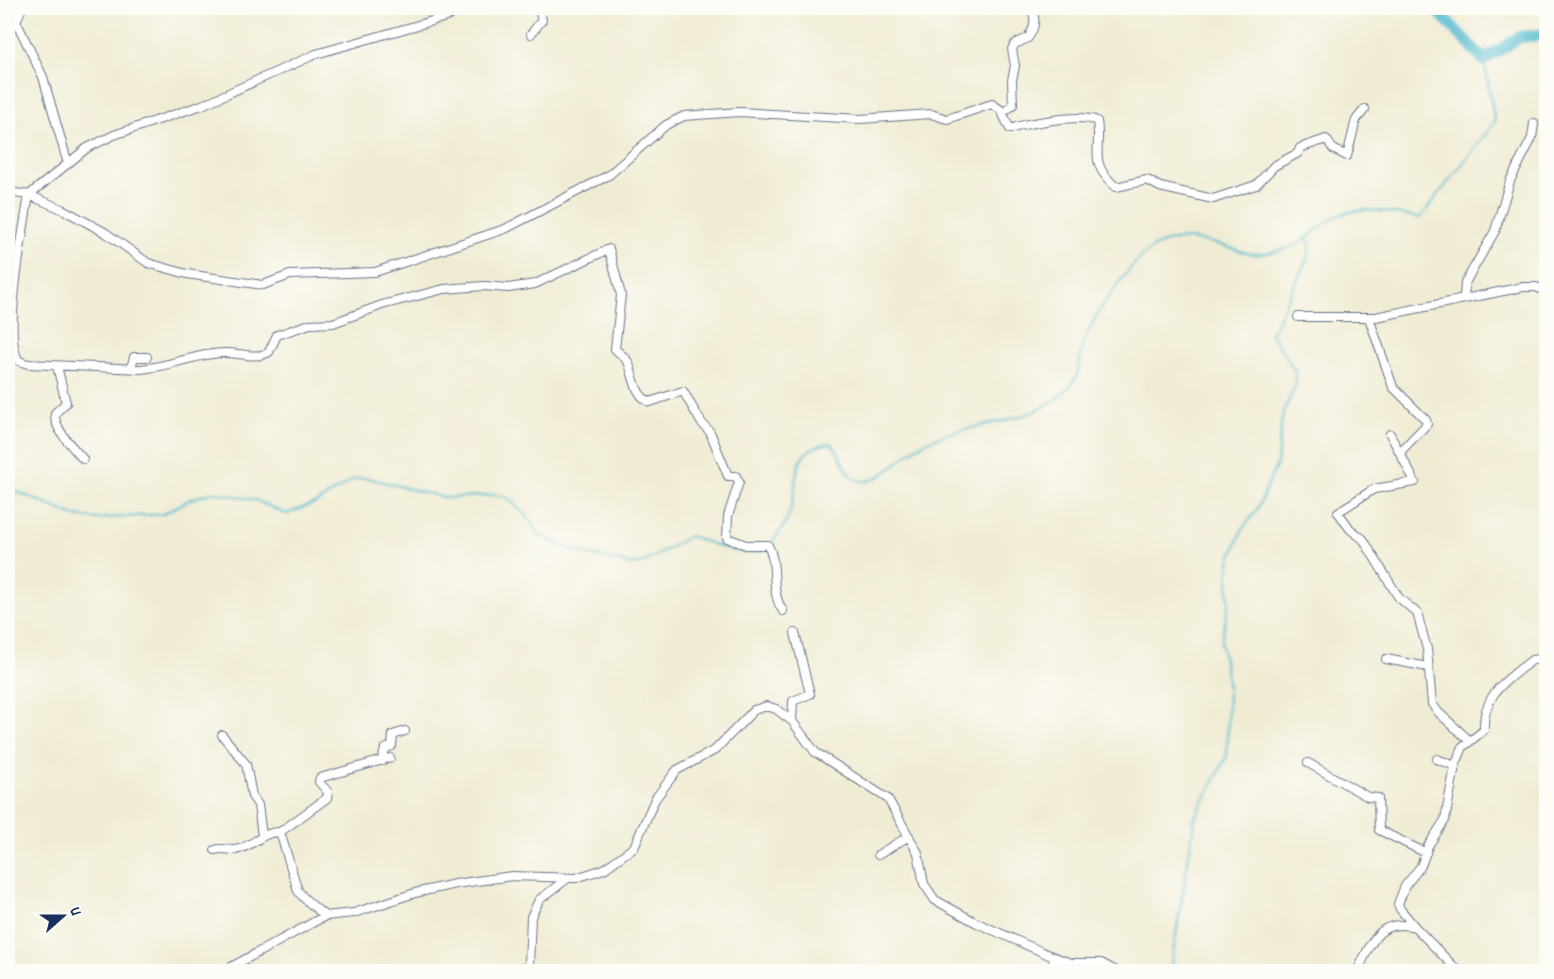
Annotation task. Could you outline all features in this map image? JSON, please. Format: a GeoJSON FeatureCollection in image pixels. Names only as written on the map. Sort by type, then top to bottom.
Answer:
{"type":"FeatureCollection","features":[{"type":"Feature","properties":{"kind":"street"},"geometry":{"type":"LineString","coordinates":[[22,8],[16,21],[43,77],[68,164]]}},
{"type":"Feature","properties":{"kind":"street"},"geometry":{"type":"LineString","coordinates":[[476,8],[464,8],[446,17],[316,54],[202,105],[114,135],[87,148],[29,195],[17,275],[12,344],[16,356],[22,363],[154,368],[200,354],[239,352],[264,355],[269,352],[277,335],[289,330],[310,324],[333,323],[382,305],[444,288],[484,286],[508,288],[535,284],[607,248],[617,273],[621,293],[615,349],[628,362],[635,383],[645,400],[650,402],[683,391],[701,422],[709,430],[728,476],[736,476],[739,482],[728,516],[727,538],[746,546],[768,545],[774,560],[775,596],[783,611]]}},
{"type":"Feature","properties":{"kind":"street"},"geometry":{"type":"LineString","coordinates":[[531,34],[542,19],[539,8]]}},
{"type":"Feature","properties":{"kind":"street"},"geometry":{"type":"LineString","coordinates":[[1003,113],[1013,105],[1012,80],[1015,66],[1012,49],[1015,44],[1028,38],[1034,25],[1034,14],[1030,8]]}},
{"type":"Feature","properties":{"kind":"street"},"geometry":{"type":"LineString","coordinates":[[8,192],[29,195],[64,210],[106,233],[148,264],[187,274],[263,285],[290,275],[375,272],[506,229],[609,175],[666,125],[684,116],[748,112],[860,119],[934,114],[947,119],[992,104],[1003,113],[1010,129],[1035,120],[1066,121],[1088,117],[1097,122],[1096,157],[1106,178],[1116,187],[1147,180],[1160,187],[1213,199],[1256,185],[1267,171],[1298,153],[1301,147],[1326,139],[1333,150],[1347,156],[1356,120],[1365,109]]}},
{"type":"Feature","properties":{"kind":"street"},"geometry":{"type":"LineString","coordinates":[[1464,298],[1465,283],[1495,231],[1510,181],[1532,138],[1534,123]]}},
{"type":"Feature","properties":{"kind":"street"},"geometry":{"type":"LineString","coordinates":[[1298,316],[1367,319],[1530,286],[1546,291]]}},
{"type":"Feature","properties":{"kind":"street"},"geometry":{"type":"LineString","coordinates":[[1367,319],[1393,387],[1426,420],[1427,424],[1400,452]]}},
{"type":"Feature","properties":{"kind":"street"},"geometry":{"type":"LineString","coordinates":[[131,368],[134,357],[147,357]]}},
{"type":"Feature","properties":{"kind":"street"},"geometry":{"type":"LineString","coordinates":[[57,366],[66,403],[55,413],[55,420],[62,433],[83,459]]}},
{"type":"Feature","properties":{"kind":"street"},"geometry":{"type":"LineString","coordinates":[[1390,434],[1415,482],[1374,489],[1338,512],[1350,529],[1363,539],[1399,598],[1418,613],[1431,697],[1436,709],[1470,741]]}},
{"type":"Feature","properties":{"kind":"street"},"geometry":{"type":"LineString","coordinates":[[792,721],[794,701],[810,694],[795,633]]}},
{"type":"Feature","properties":{"kind":"street"},"geometry":{"type":"LineString","coordinates":[[1386,659],[1428,667]]}},
{"type":"Feature","properties":{"kind":"street"},"geometry":{"type":"LineString","coordinates":[[1459,972],[1415,927],[1398,904],[1405,886],[1421,866],[1444,820],[1455,766],[1463,747],[1484,730],[1485,707],[1494,693],[1532,660],[1546,661]]}},
{"type":"Feature","properties":{"kind":"street"},"geometry":{"type":"LineString","coordinates":[[222,972],[325,916],[354,913],[415,893],[455,884],[521,876],[568,878],[596,873],[634,847],[655,799],[673,774],[682,766],[722,746],[757,708],[773,707],[792,721],[815,753],[888,799],[921,860],[924,884],[935,900],[977,923],[1055,958],[1074,963],[1101,963],[1118,972]]}},
{"type":"Feature","properties":{"kind":"street"},"geometry":{"type":"LineString","coordinates":[[214,850],[239,849],[262,836],[280,832],[327,798],[328,792],[319,782],[320,778],[386,759],[385,748],[392,746],[393,735],[405,731]]}},
{"type":"Feature","properties":{"kind":"street"},"geometry":{"type":"LineString","coordinates":[[222,735],[246,764],[252,796],[258,805],[262,836]]}},
{"type":"Feature","properties":{"kind":"street"},"geometry":{"type":"LineString","coordinates":[[1437,759],[1455,766]]}},
{"type":"Feature","properties":{"kind":"street"},"geometry":{"type":"LineString","coordinates":[[1308,763],[1368,797],[1378,798],[1379,830],[1426,853]]}},
{"type":"Feature","properties":{"kind":"street"},"geometry":{"type":"LineString","coordinates":[[280,832],[298,891],[325,916]]}},
{"type":"Feature","properties":{"kind":"street"},"geometry":{"type":"LineString","coordinates":[[878,855],[909,836]]}},
{"type":"Feature","properties":{"kind":"street"},"geometry":{"type":"LineString","coordinates":[[527,972],[531,917],[539,900],[568,878]]}},
{"type":"Feature","properties":{"kind":"street"},"geometry":{"type":"LineString","coordinates":[[1357,972],[1379,931],[1400,925],[1415,927]]}},
{"type":"Feature","properties":{"kind":"street"},"geometry":{"type":"LineString","coordinates":[[1049,972],[1055,958]]}},
{"type":"Feature","properties":{"kind":"waterway"},"geometry":{"type":"LineString","coordinates":[[1435,8],[1484,60],[1520,37],[1546,34]]}},
{"type":"Feature","properties":{"kind":"waterway"},"geometry":{"type":"LineString","coordinates":[[770,545],[788,517],[800,462],[811,450],[831,443],[851,475],[861,481],[869,481],[885,473],[922,444],[960,430],[1021,416],[1040,409],[1057,398],[1075,380],[1084,341],[1103,306],[1129,270],[1157,245],[1179,239],[1191,239],[1259,254],[1293,246],[1306,239],[1331,219],[1352,211],[1386,212],[1420,218],[1495,122],[1484,60]]}},
{"type":"Feature","properties":{"kind":"waterway"},"geometry":{"type":"LineString","coordinates":[[1170,972],[1195,817],[1227,756],[1228,687],[1221,641],[1229,603],[1228,577],[1231,558],[1242,530],[1257,510],[1277,464],[1282,416],[1296,383],[1295,371],[1271,334],[1308,257],[1310,245],[1307,238]]}},
{"type":"Feature","properties":{"kind":"waterway"},"geometry":{"type":"LineString","coordinates":[[8,488],[75,516],[96,519],[163,514],[191,499],[214,492],[255,500],[286,514],[316,503],[354,479],[367,478],[446,498],[494,495],[506,497],[527,516],[539,535],[571,550],[633,565],[643,563],[690,536],[738,552],[758,552],[766,549]]}}]}
